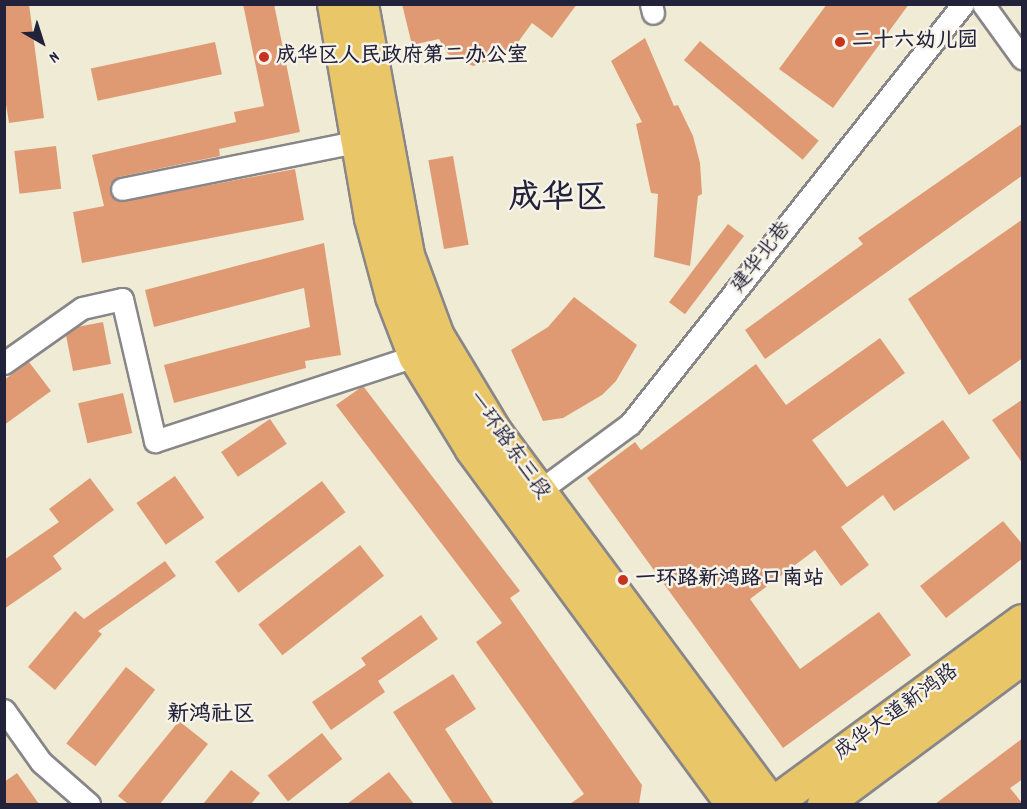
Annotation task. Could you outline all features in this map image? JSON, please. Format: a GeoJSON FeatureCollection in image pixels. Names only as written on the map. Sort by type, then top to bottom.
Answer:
{"type":"FeatureCollection","features":[{"type":"Feature","properties":{"kind":"main road"},"geometry":{"type":"LineString","coordinates":[[332,4],[358,20]]}},
{"type":"Feature","properties":{"kind":"main road","name":"一环路东三段"},"geometry":{"type":"LineString","coordinates":[[358,20],[359,141],[381,261],[415,356],[472,448],[733,804]]}},
{"type":"Feature","properties":{"kind":"main road","name":"一环路东三段"},"geometry":{"type":"LineString","coordinates":[[358,20],[395,201],[417,288],[436,336],[460,377],[539,491],[771,804]]}},
{"type":"Feature","properties":{"kind":"main road","name":"成华大道新鸿路"},"geometry":{"type":"LineString","coordinates":[[771,804],[1023,621]]}},
{"type":"Feature","properties":{"kind":"main road","name":"成华大道新鸿路"},"geometry":{"type":"LineString","coordinates":[[824,804],[1023,657]]}},
{"type":"Feature","properties":{"kind":"street","name":"建华北巷"},"geometry":{"type":"LineString","coordinates":[[539,491],[630,424],[963,4]]}},
{"type":"Feature","properties":{"kind":"street"},"geometry":{"type":"LineString","coordinates":[[983,4],[1023,58]]}},
{"type":"Feature","properties":{"kind":"street"},"geometry":{"type":"LineString","coordinates":[[122,189],[359,141]]}},
{"type":"Feature","properties":{"kind":"street"},"geometry":{"type":"LineString","coordinates":[[4,363],[82,308],[122,299],[155,441],[415,356]]}},
{"type":"Feature","properties":{"kind":"street"},"geometry":{"type":"LineString","coordinates":[[4,711],[12,739],[89,804]]}},
{"type":"Feature","properties":{"kind":"building"},"geometry":{"type":"Polygon","coordinates":[[[4,4],[29,4],[44,118],[9,123],[4,92],[4,4]]]}},
{"type":"Feature","properties":{"kind":"building"},"geometry":{"type":"Polygon","coordinates":[[[243,4],[274,4],[300,132],[219,149],[220,156],[119,177],[110,184],[110,192],[117,201],[125,201],[295,169],[304,220],[82,263],[73,212],[104,206],[92,155],[236,122],[234,112],[264,106],[243,4]]]}},
{"type":"Feature","properties":{"kind":"building"},"geometry":{"type":"Polygon","coordinates":[[[402,4],[577,4],[552,38],[532,23],[510,53],[473,66],[448,54],[439,39],[412,45],[402,4]]]}},
{"type":"Feature","properties":{"kind":"building","name":"二十六幼儿园"},"geometry":{"type":"Polygon","coordinates":[[[827,4],[909,4],[833,108],[779,69],[827,4]]]}},
{"type":"Feature","properties":{"kind":"building"},"geometry":{"type":"Polygon","coordinates":[[[645,38],[674,106],[678,105],[693,136],[700,163],[702,194],[698,196],[690,266],[654,257],[658,194],[651,193],[636,124],[642,122],[611,61],[645,38]]]}},
{"type":"Feature","properties":{"kind":"building"},"geometry":{"type":"Polygon","coordinates":[[[700,41],[819,141],[803,160],[684,60],[700,41]]]}},
{"type":"Feature","properties":{"kind":"building"},"geometry":{"type":"Polygon","coordinates":[[[215,42],[222,74],[98,101],[91,68],[215,42]]]}},
{"type":"Feature","properties":{"kind":"building"},"geometry":{"type":"Polygon","coordinates":[[[1023,123],[1023,175],[765,359],[745,330],[863,244],[858,238],[1023,123]]]}},
{"type":"Feature","properties":{"kind":"building"},"geometry":{"type":"Polygon","coordinates":[[[56,146],[61,189],[20,194],[14,151],[56,146]]]}},
{"type":"Feature","properties":{"kind":"building"},"geometry":{"type":"Polygon","coordinates":[[[453,156],[469,245],[444,249],[428,160],[453,156]]]}},
{"type":"Feature","properties":{"kind":"building"},"geometry":{"type":"Polygon","coordinates":[[[1023,219],[1023,358],[969,395],[908,299],[1023,219]]]}},
{"type":"Feature","properties":{"kind":"building"},"geometry":{"type":"Polygon","coordinates":[[[728,224],[744,236],[685,314],[669,302],[728,224]]]}},
{"type":"Feature","properties":{"kind":"building"},"geometry":{"type":"Polygon","coordinates":[[[324,243],[341,355],[305,361],[306,368],[174,403],[164,365],[310,327],[304,288],[154,327],[145,290],[324,243]]]}},
{"type":"Feature","properties":{"kind":"building"},"geometry":{"type":"Polygon","coordinates":[[[574,297],[637,345],[616,381],[602,395],[563,418],[543,421],[511,350],[548,327],[574,297]]]}},
{"type":"Feature","properties":{"kind":"building"},"geometry":{"type":"Polygon","coordinates":[[[103,322],[111,364],[73,371],[66,335],[77,327],[103,322]]]}},
{"type":"Feature","properties":{"kind":"building"},"geometry":{"type":"Polygon","coordinates":[[[880,338],[905,373],[812,440],[847,487],[943,420],[970,458],[894,511],[883,495],[841,527],[869,565],[841,586],[815,550],[750,599],[800,669],[879,612],[911,655],[783,748],[587,478],[635,442],[641,450],[756,364],[786,405],[880,338]]]}},
{"type":"Feature","properties":{"kind":"building"},"geometry":{"type":"Polygon","coordinates":[[[29,362],[51,391],[4,425],[4,380],[29,362]]]}},
{"type":"Feature","properties":{"kind":"building"},"geometry":{"type":"Polygon","coordinates":[[[363,386],[520,591],[510,598],[642,785],[639,804],[570,804],[584,794],[476,642],[502,623],[336,405],[363,386]]]}},
{"type":"Feature","properties":{"kind":"building"},"geometry":{"type":"Polygon","coordinates":[[[123,393],[132,433],[87,443],[78,403],[123,393]]]}},
{"type":"Feature","properties":{"kind":"building"},"geometry":{"type":"Polygon","coordinates":[[[1023,399],[1023,464],[992,420],[1023,399]]]}},
{"type":"Feature","properties":{"kind":"building"},"geometry":{"type":"Polygon","coordinates":[[[270,419],[287,444],[238,477],[221,452],[270,419]]]}},
{"type":"Feature","properties":{"kind":"building"},"geometry":{"type":"Polygon","coordinates":[[[175,476],[204,518],[166,545],[136,503],[175,476]]]}},
{"type":"Feature","properties":{"kind":"building"},"geometry":{"type":"Polygon","coordinates":[[[90,478],[114,510],[53,556],[62,569],[4,609],[4,560],[59,522],[49,509],[90,478]]]}},
{"type":"Feature","properties":{"kind":"building"},"geometry":{"type":"Polygon","coordinates":[[[322,481],[345,512],[238,593],[215,562],[322,481]]]}},
{"type":"Feature","properties":{"kind":"building"},"geometry":{"type":"Polygon","coordinates":[[[1003,521],[1023,545],[1023,558],[946,618],[920,586],[1003,521]]]}},
{"type":"Feature","properties":{"kind":"building"},"geometry":{"type":"Polygon","coordinates":[[[360,545],[384,576],[282,655],[258,624],[360,545]]]}},
{"type":"Feature","properties":{"kind":"building"},"geometry":{"type":"Polygon","coordinates":[[[165,561],[176,576],[98,631],[102,634],[55,690],[28,667],[75,611],[84,619],[165,561]]]}},
{"type":"Feature","properties":{"kind":"building"},"geometry":{"type":"Polygon","coordinates":[[[421,615],[438,639],[378,681],[385,692],[331,730],[312,702],[366,665],[361,658],[421,615]]]}},
{"type":"Feature","properties":{"kind":"building"},"geometry":{"type":"Polygon","coordinates":[[[126,667],[155,690],[95,766],[66,743],[126,667]]]}},
{"type":"Feature","properties":{"kind":"building"},"geometry":{"type":"Polygon","coordinates":[[[453,674],[476,709],[445,729],[494,804],[453,804],[393,712],[453,674]]]}},
{"type":"Feature","properties":{"kind":"building"},"geometry":{"type":"Polygon","coordinates":[[[179,721],[208,744],[160,804],[128,804],[118,796],[179,721]]]}},
{"type":"Feature","properties":{"kind":"building"},"geometry":{"type":"Polygon","coordinates":[[[322,733],[342,759],[288,801],[268,775],[322,733]]]}},
{"type":"Feature","properties":{"kind":"building"},"geometry":{"type":"Polygon","coordinates":[[[1023,738],[1023,779],[1010,788],[1023,804],[935,804],[1023,738]]]}},
{"type":"Feature","properties":{"kind":"building"},"geometry":{"type":"Polygon","coordinates":[[[231,770],[260,793],[251,804],[203,804],[231,770]]]}},
{"type":"Feature","properties":{"kind":"building"},"geometry":{"type":"Polygon","coordinates":[[[389,772],[414,804],[347,804],[389,772]]]}},
{"type":"Feature","properties":{"kind":"building"},"geometry":{"type":"Polygon","coordinates":[[[17,773],[39,804],[4,804],[4,782],[17,773]]]}},
{"type":"Feature","properties":{"kind":"place","name":"二十六幼儿园"},"geometry":{"type":"Point","coordinates":[840,42]}},
{"type":"Feature","properties":{"kind":"place","name":"成华区人民政府第二办公室"},"geometry":{"type":"Point","coordinates":[264,57]}},
{"type":"Feature","properties":{"kind":"place","name":"一环路新鸿路口南站"},"geometry":{"type":"Point","coordinates":[623,580]}},
{"type":"Feature","properties":{"kind":"district","name":"成华区"},"geometry":{"type":"Point","coordinates":[558,201]}},
{"type":"Feature","properties":{"kind":"district","name":"新鸿社区"},"geometry":{"type":"Point","coordinates":[211,716]}}]}
